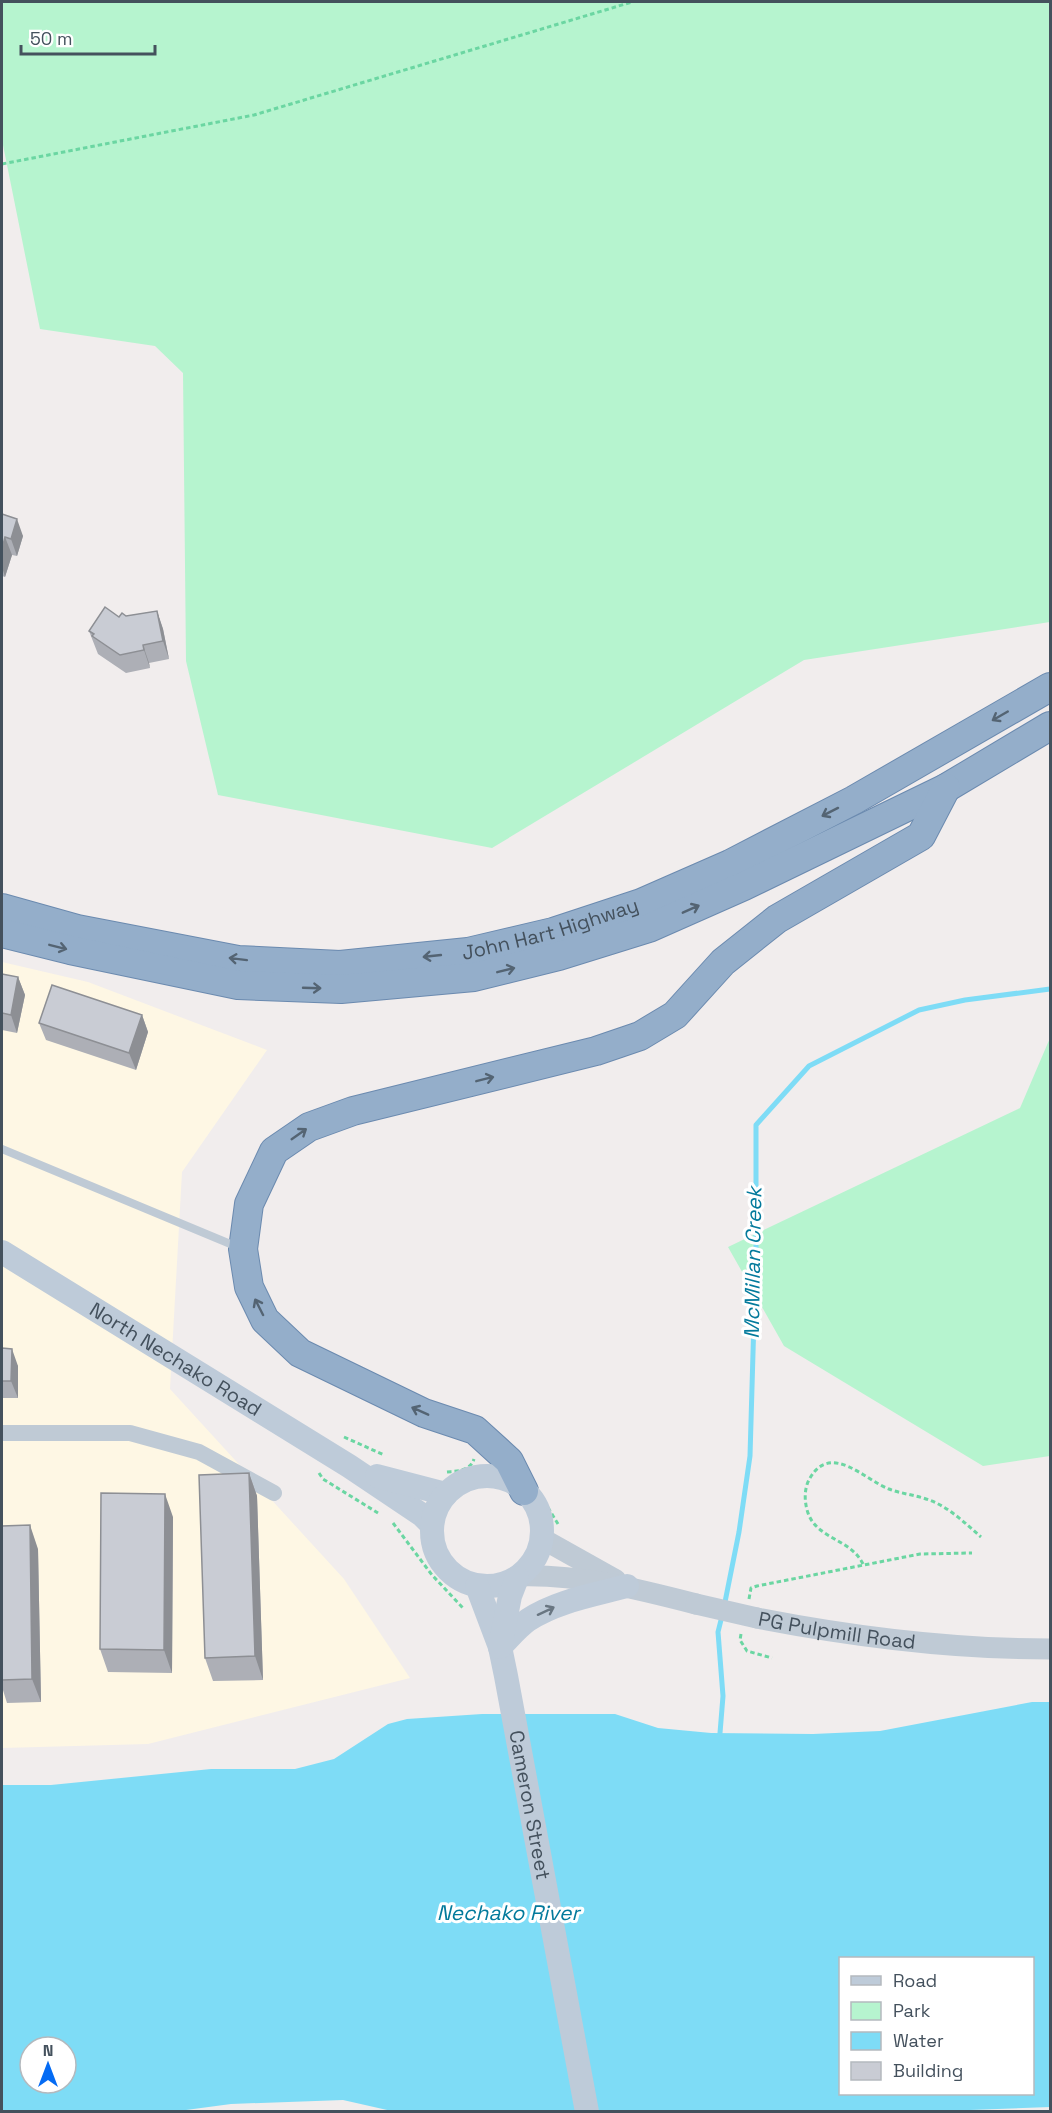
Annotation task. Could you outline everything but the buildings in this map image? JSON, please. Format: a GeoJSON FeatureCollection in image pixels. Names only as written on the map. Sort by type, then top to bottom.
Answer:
{"type":"FeatureCollection","features":[{"type":"Feature","properties":{"kind":"highway","name":"John Hart Highway"},"geometry":{"type":"LineString","coordinates":[[2,908],[77,929],[238,960],[340,965],[468,952],[553,932],[641,903],[730,864],[854,800],[1050,687]]}},
{"type":"Feature","properties":{"kind":"highway","name":"John Hart Highway"},"geometry":{"type":"LineString","coordinates":[[2,933],[70,950],[238,985],[340,989],[474,977],[559,956],[649,928],[744,886],[946,788],[1050,726]]}},
{"type":"Feature","properties":{"kind":"highway"},"geometry":{"type":"LineString","coordinates":[[524,1491],[508,1461],[475,1430],[424,1413],[300,1353],[265,1320],[249,1287],[243,1249],[249,1204],[274,1151],[309,1127],[353,1111],[596,1051],[640,1036],[675,1015],[723,962],[777,919],[921,836],[946,788]]}},
{"type":"Feature","properties":{"kind":"main road","name":"North Nechako Road"},"geometry":{"type":"LineString","coordinates":[[2,1252],[349,1466],[422,1515],[432,1525]]}},
{"type":"Feature","properties":{"kind":"main road","name":"North Nechako Road"},"geometry":{"type":"LineString","coordinates":[[349,1466],[394,1482],[446,1494]]}},
{"type":"Feature","properties":{"kind":"main road"},"geometry":{"type":"LineString","coordinates":[[500,1647],[510,1596],[518,1577],[537,1554],[542,1538],[538,1512],[524,1491],[509,1481],[492,1477],[475,1478],[459,1484],[446,1494],[437,1508],[432,1525],[433,1543],[440,1560],[452,1574],[477,1586],[503,1584],[518,1577]]}},
{"type":"Feature","properties":{"kind":"main road"},"geometry":{"type":"LineString","coordinates":[[477,1586],[500,1647]]}},
{"type":"Feature","properties":{"kind":"main road"},"geometry":{"type":"LineString","coordinates":[[500,1647],[526,1621],[542,1612],[568,1601],[627,1586]]}},
{"type":"Feature","properties":{"kind":"main road","name":"Cameron Street"},"geometry":{"type":"LineString","coordinates":[[500,1647],[587,2112]]}},
{"type":"Feature","properties":{"kind":"street"},"geometry":{"type":"LineString","coordinates":[[2,1433],[130,1433],[199,1452],[274,1492]]}},
{"type":"Feature","properties":{"kind":"street"},"geometry":{"type":"LineString","coordinates":[[542,1538],[627,1586]]}},
{"type":"Feature","properties":{"kind":"street"},"geometry":{"type":"LineString","coordinates":[[518,1577],[546,1575],[627,1586]]}},
{"type":"Feature","properties":{"kind":"street","name":"PG Pulpmill Road"},"geometry":{"type":"LineString","coordinates":[[627,1586],[749,1619],[840,1634],[946,1645],[1050,1649]]}},
{"type":"Feature","properties":{"kind":"lane"},"geometry":{"type":"LineString","coordinates":[[2,1149],[243,1249]]}},
{"type":"Feature","properties":{"kind":"path"},"geometry":{"type":"LineString","coordinates":[[2,164],[254,115],[632,2]]}},
{"type":"Feature","properties":{"kind":"path"},"geometry":{"type":"LineString","coordinates":[[863,1565],[859,1555],[849,1546],[815,1528],[808,1514],[804,1498],[808,1481],[814,1471],[826,1463],[841,1462],[891,1490],[932,1501],[957,1516],[981,1537]]}},
{"type":"Feature","properties":{"kind":"path"},"geometry":{"type":"LineString","coordinates":[[346,1493],[383,1516]]}},
{"type":"Feature","properties":{"kind":"path"},"geometry":{"type":"LineString","coordinates":[[772,1658],[747,1651],[740,1640],[749,1619],[751,1588],[920,1554],[972,1553]]}},
{"type":"Feature","properties":{"kind":"shaded area"},"geometry":{"type":"Polygon","coordinates":[[[2,962],[88,982],[267,1050],[182,1172],[170,1389],[344,1579],[410,1678],[148,1744],[2,1748],[2,962]]]}},
{"type":"Feature","properties":{"kind":"green space"},"geometry":{"type":"Polygon","coordinates":[[[2,2],[1050,2],[1050,622],[804,660],[492,848],[218,795],[186,661],[183,373],[155,346],[40,329],[2,140],[2,2]]]}},
{"type":"Feature","properties":{"kind":"green space"},"geometry":{"type":"Polygon","coordinates":[[[1050,1038],[1050,1456],[983,1466],[784,1346],[728,1247],[1020,1108],[1050,1038]]]}},
{"type":"Feature","properties":{"kind":"water","name":"Nechako River"},"geometry":{"type":"Polygon","coordinates":[[[1032,1702],[1050,1702],[1050,2107],[915,2112],[396,2112],[343,2100],[231,2104],[171,2112],[2,2112],[2,1785],[51,1785],[211,1769],[295,1769],[334,1759],[388,1724],[407,1719],[482,1714],[615,1714],[658,1728],[711,1733],[813,1734],[880,1731],[1032,1702]]]}},
{"type":"Feature","properties":{"kind":"waterway","name":"McMillan Creek"},"geometry":{"type":"LineString","coordinates":[[724,1607],[739,1532],[750,1456],[756,1250],[756,1125],[809,1066],[919,1010],[965,1000],[1050,989]]}},
{"type":"Feature","properties":{"kind":"waterway","name":"McMillan Creek"},"geometry":{"type":"LineString","coordinates":[[720,1733],[723,1696],[718,1632],[722,1616]]}}]}
